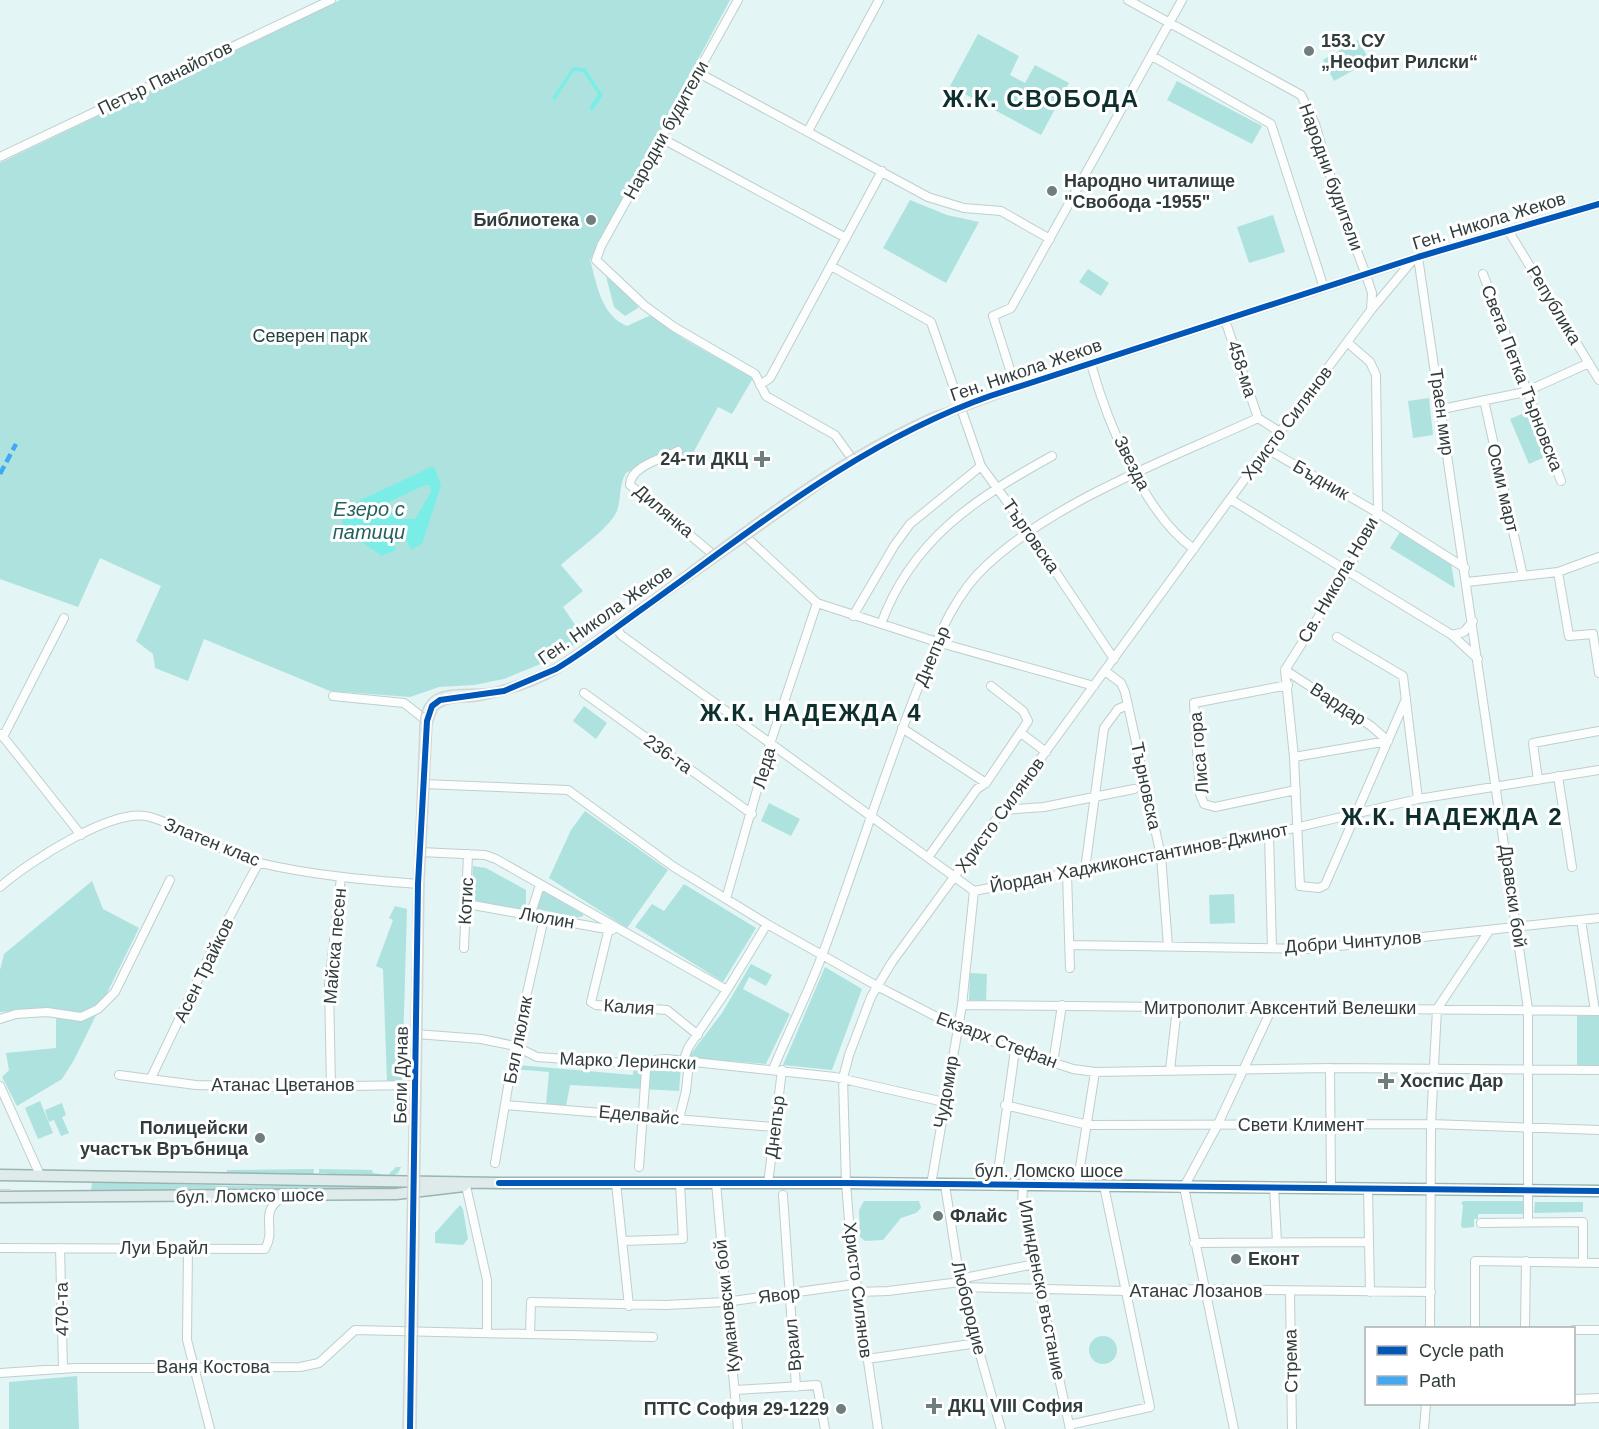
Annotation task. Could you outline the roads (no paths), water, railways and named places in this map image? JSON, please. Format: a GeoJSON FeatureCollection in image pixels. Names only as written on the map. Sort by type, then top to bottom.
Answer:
{"type":"FeatureCollection","features":[{"type":"Feature","properties":{"kind":"main road","name":"бул. Ломско шосе"},"geometry":{"type":"LineString","coordinates":[[0,1175],[499,1183],[846,1183],[1599,1191]]}},
{"type":"Feature","properties":{"kind":"main road","name":"бул. Ломско шосе"},"geometry":{"type":"LineString","coordinates":[[0,1197],[414,1193],[499,1183]]}},
{"type":"Feature","properties":{"kind":"street","name":"Петър Панайотов"},"geometry":{"type":"LineString","coordinates":[[0,157],[330,0]]}},
{"type":"Feature","properties":{"kind":"street","name":"Народни будители"},"geometry":{"type":"LineString","coordinates":[[738,0],[601,246],[596,260],[645,306],[674,327],[755,374],[760,385]]}},
{"type":"Feature","properties":{"kind":"street"},"geometry":{"type":"LineString","coordinates":[[808,131],[879,0]]}},
{"type":"Feature","properties":{"kind":"street","name":"Народни будители"},"geometry":{"type":"LineString","coordinates":[[1128,0],[1301,95],[1315,124],[1336,195],[1366,275]]}},
{"type":"Feature","properties":{"kind":"street"},"geometry":{"type":"LineString","coordinates":[[1012,376],[993,315],[1011,308],[1182,0]]}},
{"type":"Feature","properties":{"kind":"street"},"geometry":{"type":"LineString","coordinates":[[1152,56],[1271,124],[1324,288]]}},
{"type":"Feature","properties":{"kind":"street"},"geometry":{"type":"LineString","coordinates":[[697,72],[928,197],[981,211],[1001,211],[1050,239]]}},
{"type":"Feature","properties":{"kind":"street"},"geometry":{"type":"LineString","coordinates":[[661,138],[846,238]]}},
{"type":"Feature","properties":{"kind":"street"},"geometry":{"type":"LineString","coordinates":[[853,460],[835,435],[766,396],[760,385],[770,378],[882,171]]}},
{"type":"Feature","properties":{"kind":"street","name":"Ген. Никола Жеков"},"geometry":{"type":"LineString","coordinates":[[427,722],[432,706],[440,700],[492,693],[527,683],[567,663],[744,535],[853,460],[908,430],[960,407],[1416,258],[1599,204]]}},
{"type":"Feature","properties":{"kind":"street","name":"Република"},"geometry":{"type":"LineString","coordinates":[[1508,230],[1599,380]]}},
{"type":"Feature","properties":{"kind":"street","name":"Христо Силянов"},"geometry":{"type":"LineString","coordinates":[[878,1429],[857,1288],[846,1183],[843,1078],[856,1033],[877,986],[1267,449],[1371,310],[1416,258]]}},
{"type":"Feature","properties":{"kind":"street","name":"Траен мир"},"geometry":{"type":"LineString","coordinates":[[1416,258],[1442,409],[1465,568]]}},
{"type":"Feature","properties":{"kind":"street","name":"Търговска"},"geometry":{"type":"LineString","coordinates":[[831,266],[931,322],[981,466],[1029,532],[1114,659]]}},
{"type":"Feature","properties":{"kind":"street","name":"Света Петка Търновска"},"geometry":{"type":"LineString","coordinates":[[1483,274],[1525,392],[1561,481]]}},
{"type":"Feature","properties":{"kind":"street"},"geometry":{"type":"LineString","coordinates":[[1366,275],[1372,293],[1371,310]]}},
{"type":"Feature","properties":{"kind":"street","name":"458-ма"},"geometry":{"type":"LineString","coordinates":[[1225,320],[1258,418]]}},
{"type":"Feature","properties":{"kind":"street","name":"Св. Никола Нови"},"geometry":{"type":"LineString","coordinates":[[1286,670],[1347,572],[1378,513],[1376,375],[1370,362],[1347,342]]}},
{"type":"Feature","properties":{"kind":"street"},"geometry":{"type":"LineString","coordinates":[[1442,409],[1525,392],[1589,363]]}},
{"type":"Feature","properties":{"kind":"street","name":"Звезда"},"geometry":{"type":"LineString","coordinates":[[1090,364],[1102,401],[1134,474],[1174,532],[1194,549]]}},
{"type":"Feature","properties":{"kind":"street","name":"Осми март"},"geometry":{"type":"LineString","coordinates":[[1484,400],[1523,576]]}},
{"type":"Feature","properties":{"kind":"street"},"geometry":{"type":"LineString","coordinates":[[1258,418],[1280,432]]}},
{"type":"Feature","properties":{"kind":"street","name":"Днепър"},"geometry":{"type":"LineString","coordinates":[[768,1184],[777,1070],[822,955],[869,815],[902,728],[937,642],[968,586],[989,563],[1029,532],[1090,496],[1258,418]]}},
{"type":"Feature","properties":{"kind":"street","name":"Бъдник"},"geometry":{"type":"LineString","coordinates":[[1267,449],[1378,513],[1465,568]]}},
{"type":"Feature","properties":{"kind":"street","name":"Дилянка"},"geometry":{"type":"LineString","coordinates":[[678,451],[637,471],[631,477],[630,485],[715,556]]}},
{"type":"Feature","properties":{"kind":"street"},"geometry":{"type":"LineString","coordinates":[[881,624],[896,588],[921,551],[951,522],[997,487],[1052,456]]}},
{"type":"Feature","properties":{"kind":"street"},"geometry":{"type":"LineString","coordinates":[[853,616],[894,546],[910,524],[981,466]]}},
{"type":"Feature","properties":{"kind":"street"},"geometry":{"type":"LineString","coordinates":[[1230,499],[1452,635],[1478,659]]}},
{"type":"Feature","properties":{"kind":"street"},"geometry":{"type":"LineString","coordinates":[[744,535],[817,603],[937,642],[1094,686]]}},
{"type":"Feature","properties":{"kind":"street"},"geometry":{"type":"LineString","coordinates":[[1467,582],[1558,572],[1599,557]]}},
{"type":"Feature","properties":{"kind":"street","name":"Дравски бой"},"geometry":{"type":"LineString","coordinates":[[1465,568],[1498,786],[1528,1009],[1530,1126],[1528,1222]]}},
{"type":"Feature","properties":{"kind":"street"},"geometry":{"type":"LineString","coordinates":[[1558,572],[1569,636],[1593,634],[1599,674]]}},
{"type":"Feature","properties":{"kind":"street","name":"Леда"},"geometry":{"type":"LineString","coordinates":[[726,899],[770,744],[817,603]]}},
{"type":"Feature","properties":{"kind":"street"},"geometry":{"type":"LineString","coordinates":[[64,618],[2,735],[23,766],[81,835]]}},
{"type":"Feature","properties":{"kind":"street"},"geometry":{"type":"LineString","coordinates":[[1452,635],[1464,632],[1473,620]]}},
{"type":"Feature","properties":{"kind":"street","name":"Йордан Хаджиконстантинов-Джинот"},"geometry":{"type":"LineString","coordinates":[[616,627],[621,634],[770,744],[975,891],[1269,834],[1418,799],[1599,770]]}},
{"type":"Feature","properties":{"kind":"street"},"geometry":{"type":"LineString","coordinates":[[1337,637],[1403,676],[1418,799]]}},
{"type":"Feature","properties":{"kind":"street"},"geometry":{"type":"LineString","coordinates":[[1286,670],[1294,757],[1299,884],[1319,888],[1328,881],[1354,815],[1406,699]]}},
{"type":"Feature","properties":{"kind":"street","name":"Вардар"},"geometry":{"type":"LineString","coordinates":[[1286,670],[1371,726],[1388,741]]}},
{"type":"Feature","properties":{"kind":"street","name":"Търновска"},"geometry":{"type":"LineString","coordinates":[[1105,671],[1120,683],[1128,705],[1161,856],[1168,946]]}},
{"type":"Feature","properties":{"kind":"street","name":"Лиса гора"},"geometry":{"type":"LineString","coordinates":[[1288,685],[1194,703],[1200,794],[1204,804],[1215,807],[1296,790]]}},
{"type":"Feature","properties":{"kind":"street"},"geometry":{"type":"LineString","coordinates":[[928,856],[977,789],[986,783],[1022,733],[1028,720],[1027,715],[992,686]]}},
{"type":"Feature","properties":{"kind":"street","name":"236-та"},"geometry":{"type":"LineString","coordinates":[[584,693],[752,813]]}},
{"type":"Feature","properties":{"kind":"street"},"geometry":{"type":"LineString","coordinates":[[333,696],[404,703],[427,722]]}},
{"type":"Feature","properties":{"kind":"street"},"geometry":{"type":"LineString","coordinates":[[1086,862],[1104,728],[1118,709],[1128,705]]}},
{"type":"Feature","properties":{"kind":"street","name":"Бели Дунав"},"geometry":{"type":"LineString","coordinates":[[410,1429],[418,884],[427,722]]}},
{"type":"Feature","properties":{"kind":"street"},"geometry":{"type":"LineString","coordinates":[[902,728],[986,783]]}},
{"type":"Feature","properties":{"kind":"street"},"geometry":{"type":"LineString","coordinates":[[1538,780],[1533,743],[1599,731]]}},
{"type":"Feature","properties":{"kind":"street"},"geometry":{"type":"LineString","coordinates":[[1022,733],[1046,752]]}},
{"type":"Feature","properties":{"kind":"street"},"geometry":{"type":"LineString","coordinates":[[1294,757],[1388,741]]}},
{"type":"Feature","properties":{"kind":"street"},"geometry":{"type":"LineString","coordinates":[[1558,776],[1572,867]]}},
{"type":"Feature","properties":{"kind":"street","name":"Екзарх Стефан"},"geometry":{"type":"LineString","coordinates":[[423,784],[568,790],[674,867],[767,924],[877,986],[958,1028],[1053,1063],[1095,1072],[1329,1068],[1599,1070]]}},
{"type":"Feature","properties":{"kind":"street"},"geometry":{"type":"LineString","coordinates":[[1004,810],[1044,807],[1134,789]]}},
{"type":"Feature","properties":{"kind":"street","name":"Златен клас"},"geometry":{"type":"LineString","coordinates":[[0,887],[49,850],[121,819],[147,816],[259,862],[341,877],[418,884]]}},
{"type":"Feature","properties":{"kind":"street"},"geometry":{"type":"LineString","coordinates":[[1269,834],[1272,948]]}},
{"type":"Feature","properties":{"kind":"street"},"geometry":{"type":"LineString","coordinates":[[420,852],[468,854],[496,860],[610,927],[627,933],[727,990]]}},
{"type":"Feature","properties":{"kind":"street","name":"Котис"},"geometry":{"type":"LineString","coordinates":[[464,948],[468,854]]}},
{"type":"Feature","properties":{"kind":"street","name":"Асен Трайков"},"geometry":{"type":"LineString","coordinates":[[151,1078],[214,946],[259,862]]}},
{"type":"Feature","properties":{"kind":"street"},"geometry":{"type":"LineString","coordinates":[[1067,874],[1070,968]]}},
{"type":"Feature","properties":{"kind":"street","name":"Майска песен"},"geometry":{"type":"LineString","coordinates":[[331,1087],[329,985],[341,877]]}},
{"type":"Feature","properties":{"kind":"street"},"geometry":{"type":"LineString","coordinates":[[0,1019],[16,1014],[47,1012],[81,1017],[98,1009],[115,992],[170,880]]}},
{"type":"Feature","properties":{"kind":"street"},"geometry":{"type":"LineString","coordinates":[[530,916],[540,885]]}},
{"type":"Feature","properties":{"kind":"street","name":"Чудомир"},"geometry":{"type":"LineString","coordinates":[[931,1185],[962,1005],[975,891]]}},
{"type":"Feature","properties":{"kind":"street","name":"Люлин"},"geometry":{"type":"LineString","coordinates":[[467,904],[530,916],[610,927]]}},
{"type":"Feature","properties":{"kind":"street","name":"Бял люляк"},"geometry":{"type":"LineString","coordinates":[[495,1162],[515,1046],[544,918]]}},
{"type":"Feature","properties":{"kind":"street","name":"Добри Чинтулов"},"geometry":{"type":"LineString","coordinates":[[1070,945],[1311,949],[1599,918]]}},
{"type":"Feature","properties":{"kind":"street"},"geometry":{"type":"LineString","coordinates":[[1581,920],[1597,1011]]}},
{"type":"Feature","properties":{"kind":"street"},"geometry":{"type":"LineString","coordinates":[[680,1119],[686,1062],[684,1055],[767,924]]}},
{"type":"Feature","properties":{"kind":"street","name":"Калия"},"geometry":{"type":"LineString","coordinates":[[610,927],[591,1000],[596,1005],[667,1010],[698,1035]]}},
{"type":"Feature","properties":{"kind":"street"},"geometry":{"type":"LineString","coordinates":[[1430,1327],[1431,1124],[1437,1009],[1489,931]]}},
{"type":"Feature","properties":{"kind":"street","name":"Митрополит Авксентий Велешки"},"geometry":{"type":"LineString","coordinates":[[962,1005],[1177,1008],[1273,1006],[1597,1011]]}},
{"type":"Feature","properties":{"kind":"street"},"geometry":{"type":"LineString","coordinates":[[1053,1063],[1062,1005]]}},
{"type":"Feature","properties":{"kind":"street"},"geometry":{"type":"LineString","coordinates":[[1234,1429],[1203,1289],[1184,1187],[1273,1006]]}},
{"type":"Feature","properties":{"kind":"street"},"geometry":{"type":"LineString","coordinates":[[1170,1070],[1177,1008]]}},
{"type":"Feature","properties":{"kind":"street","name":"Марко Лерински"},"geometry":{"type":"LineString","coordinates":[[416,1034],[481,1039],[515,1046],[537,1057],[625,1063],[666,1059],[843,1078],[944,1102]]}},
{"type":"Feature","properties":{"kind":"street","name":"Илинденско въстание"},"geometry":{"type":"LineString","coordinates":[[996,1186],[1005,1105],[1015,1050]]}},
{"type":"Feature","properties":{"kind":"street"},"geometry":{"type":"LineString","coordinates":[[1329,1068],[1331,1188]]}},
{"type":"Feature","properties":{"kind":"street"},"geometry":{"type":"LineString","coordinates":[[639,1167],[646,1071]]}},
{"type":"Feature","properties":{"kind":"street"},"geometry":{"type":"LineString","coordinates":[[1077,1186],[1095,1072]]}},
{"type":"Feature","properties":{"kind":"street","name":"Атанас Цветанов"},"geometry":{"type":"LineString","coordinates":[[118,1075],[196,1085],[331,1087],[416,1085]]}},
{"type":"Feature","properties":{"kind":"street"},"geometry":{"type":"LineString","coordinates":[[0,1086],[40,1175]]}},
{"type":"Feature","properties":{"kind":"street","name":"Еделвайс"},"geometry":{"type":"LineString","coordinates":[[505,1105],[774,1127]]}},
{"type":"Feature","properties":{"kind":"street","name":"Свети Климент"},"geometry":{"type":"LineString","coordinates":[[1005,1105],[1088,1125],[1431,1124],[1599,1130]]}},
{"type":"Feature","properties":{"kind":"street"},"geometry":{"type":"LineString","coordinates":[[616,1183],[629,1306]]}},
{"type":"Feature","properties":{"kind":"street"},"geometry":{"type":"LineString","coordinates":[[623,1241],[683,1239],[680,1183]]}},
{"type":"Feature","properties":{"kind":"street","name":"Кумановски бой"},"geometry":{"type":"LineString","coordinates":[[716,1183],[738,1429]]}},
{"type":"Feature","properties":{"kind":"street","name":"Любородие"},"geometry":{"type":"LineString","coordinates":[[945,1185],[960,1283],[1001,1429]]}},
{"type":"Feature","properties":{"kind":"street"},"geometry":{"type":"LineString","coordinates":[[466,1186],[487,1280],[487,1333]]}},
{"type":"Feature","properties":{"kind":"street","name":"Илинденско въстание"},"geometry":{"type":"LineString","coordinates":[[1023,1186],[1022,1205],[1069,1427]]}},
{"type":"Feature","properties":{"kind":"street"},"geometry":{"type":"LineString","coordinates":[[1069,1427],[1150,1407],[1104,1186]]}},
{"type":"Feature","properties":{"kind":"street"},"geometry":{"type":"LineString","coordinates":[[1274,1187],[1276,1242]]}},
{"type":"Feature","properties":{"kind":"street"},"geometry":{"type":"LineString","coordinates":[[1368,1188],[1370,1292]]}},
{"type":"Feature","properties":{"kind":"street","name":"Луи Брайл"},"geometry":{"type":"LineString","coordinates":[[0,1248],[265,1249],[268,1238],[269,1209],[278,1199],[287,1195]]}},
{"type":"Feature","properties":{"kind":"street","name":"Враил"},"geometry":{"type":"LineString","coordinates":[[783,1195],[796,1387]]}},
{"type":"Feature","properties":{"kind":"street"},"geometry":{"type":"LineString","coordinates":[[1481,1223],[1583,1222],[1583,1262]]}},
{"type":"Feature","properties":{"kind":"street"},"geometry":{"type":"LineString","coordinates":[[1194,1243],[1368,1242]]}},
{"type":"Feature","properties":{"kind":"street","name":"470-та"},"geometry":{"type":"LineString","coordinates":[[60,1248],[63,1369]]}},
{"type":"Feature","properties":{"kind":"street"},"geometry":{"type":"LineString","coordinates":[[188,1248],[186,1328],[193,1367],[210,1429]]}},
{"type":"Feature","properties":{"kind":"street"},"geometry":{"type":"LineString","coordinates":[[1475,1327],[1475,1261],[1599,1263]]}},
{"type":"Feature","properties":{"kind":"street"},"geometry":{"type":"LineString","coordinates":[[1526,1261],[1526,1327]]}},
{"type":"Feature","properties":{"kind":"street"},"geometry":{"type":"LineString","coordinates":[[960,1283],[1035,1264]]}},
{"type":"Feature","properties":{"kind":"street","name":"Явор"},"geometry":{"type":"LineString","coordinates":[[530,1334],[531,1302],[624,1303],[629,1306],[725,1302],[857,1288],[888,1291],[960,1283]]}},
{"type":"Feature","properties":{"kind":"street","name":"Атанас Лозанов"},"geometry":{"type":"LineString","coordinates":[[960,1283],[1041,1290],[1203,1289],[1290,1292],[1431,1292]]}},
{"type":"Feature","properties":{"kind":"street","name":"Стрема"},"geometry":{"type":"LineString","coordinates":[[1290,1292],[1292,1429]]}},
{"type":"Feature","properties":{"kind":"street","name":"Ваня Костова"},"geometry":{"type":"LineString","coordinates":[[0,1373],[63,1369],[300,1367],[319,1363],[355,1330],[653,1337]]}},
{"type":"Feature","properties":{"kind":"street"},"geometry":{"type":"LineString","coordinates":[[1575,1330],[1599,1330]]}},
{"type":"Feature","properties":{"kind":"street"},"geometry":{"type":"LineString","coordinates":[[867,1359],[978,1343]]}},
{"type":"Feature","properties":{"kind":"street"},"geometry":{"type":"LineString","coordinates":[[736,1390],[817,1384],[825,1429]]}},
{"type":"Feature","properties":{"kind":"street"},"geometry":{"type":"LineString","coordinates":[[1575,1399],[1599,1398]]}},
{"type":"Feature","properties":{"kind":"street"},"geometry":{"type":"LineString","coordinates":[[1424,1429],[1426,1405]]}},
{"type":"Feature","properties":{"kind":"water"},"geometry":{"type":"Polygon","coordinates":[[[573,67],[585,68],[603,95],[592,111],[589,108],[598,94],[583,72],[574,71],[555,100],[552,98],[573,67]]]}},
{"type":"Feature","properties":{"kind":"water","name":"Езеро с патици"},"geometry":{"type":"Polygon","coordinates":[[[431,467],[435,468],[441,486],[422,544],[411,550],[406,539],[394,545],[396,550],[382,556],[342,528],[343,511],[346,507],[431,467]],[[425,485],[389,502],[387,509],[402,519],[415,519],[431,492],[430,485],[425,485]]]}},
{"type":"Feature","properties":{"kind":"tram line"},"geometry":{"type":"LineString","coordinates":[[403,1429],[414,884],[420,725],[427,702],[439,693],[462,689],[492,688],[553,665],[833,466],[882,437],[934,412],[1378,266],[1599,201]]}},
{"type":"Feature","properties":{"kind":"tram line"},"geometry":{"type":"LineString","coordinates":[[1122,358],[1396,269]]}},
{"type":"Feature","properties":{"kind":"tram line"},"geometry":{"type":"LineString","coordinates":[[416,1429],[424,884],[432,724],[437,710],[447,704],[477,701],[512,693],[559,673],[855,464],[938,421],[1016,392]]}},
{"type":"Feature","properties":{"kind":"railway"},"geometry":{"type":"LineString","coordinates":[[0,1190],[11,1190]]}},
{"type":"Feature","properties":{"kind":"place","name":"153. СУ „Неофит Рилски“"},"geometry":{"type":"Point","coordinates":[1309,51]}},
{"type":"Feature","properties":{"kind":"place","name":"Народно читалище \"Свобода -1955\""},"geometry":{"type":"Point","coordinates":[1052,191]}},
{"type":"Feature","properties":{"kind":"place","name":"Библиотека"},"geometry":{"type":"Point","coordinates":[591,220]}},
{"type":"Feature","properties":{"kind":"place","name":"24-ти ДКЦ"},"geometry":{"type":"Point","coordinates":[762,459]}},
{"type":"Feature","properties":{"kind":"place","name":"Хоспис Дар"},"geometry":{"type":"Point","coordinates":[1386,1081]}},
{"type":"Feature","properties":{"kind":"place","name":"Полицейски участък Връбница"},"geometry":{"type":"Point","coordinates":[260,1138]}},
{"type":"Feature","properties":{"kind":"place","name":"Флайс"},"geometry":{"type":"Point","coordinates":[938,1216]}},
{"type":"Feature","properties":{"kind":"place","name":"Еконт"},"geometry":{"type":"Point","coordinates":[1236,1259]}},
{"type":"Feature","properties":{"kind":"place","name":"ДКЦ VIII София"},"geometry":{"type":"Point","coordinates":[934,1406]}},
{"type":"Feature","properties":{"kind":"place","name":"ПТТС София 29-1229"},"geometry":{"type":"Point","coordinates":[841,1409]}},
{"type":"Feature","properties":{"kind":"district","name":"Ж.К. СВОБОДА"},"geometry":{"type":"Point","coordinates":[1041,98]}},
{"type":"Feature","properties":{"kind":"district","name":"Ж.К. НАДЕЖДА 4"},"geometry":{"type":"Point","coordinates":[811,712]}},
{"type":"Feature","properties":{"kind":"district","name":"Ж.К. НАДЕЖДА 2"},"geometry":{"type":"Point","coordinates":[1452,816]}},
{"type":"Feature","properties":{"kind":"park label","name":"Северен парк"},"geometry":{"type":"Point","coordinates":[310,336]}}]}
